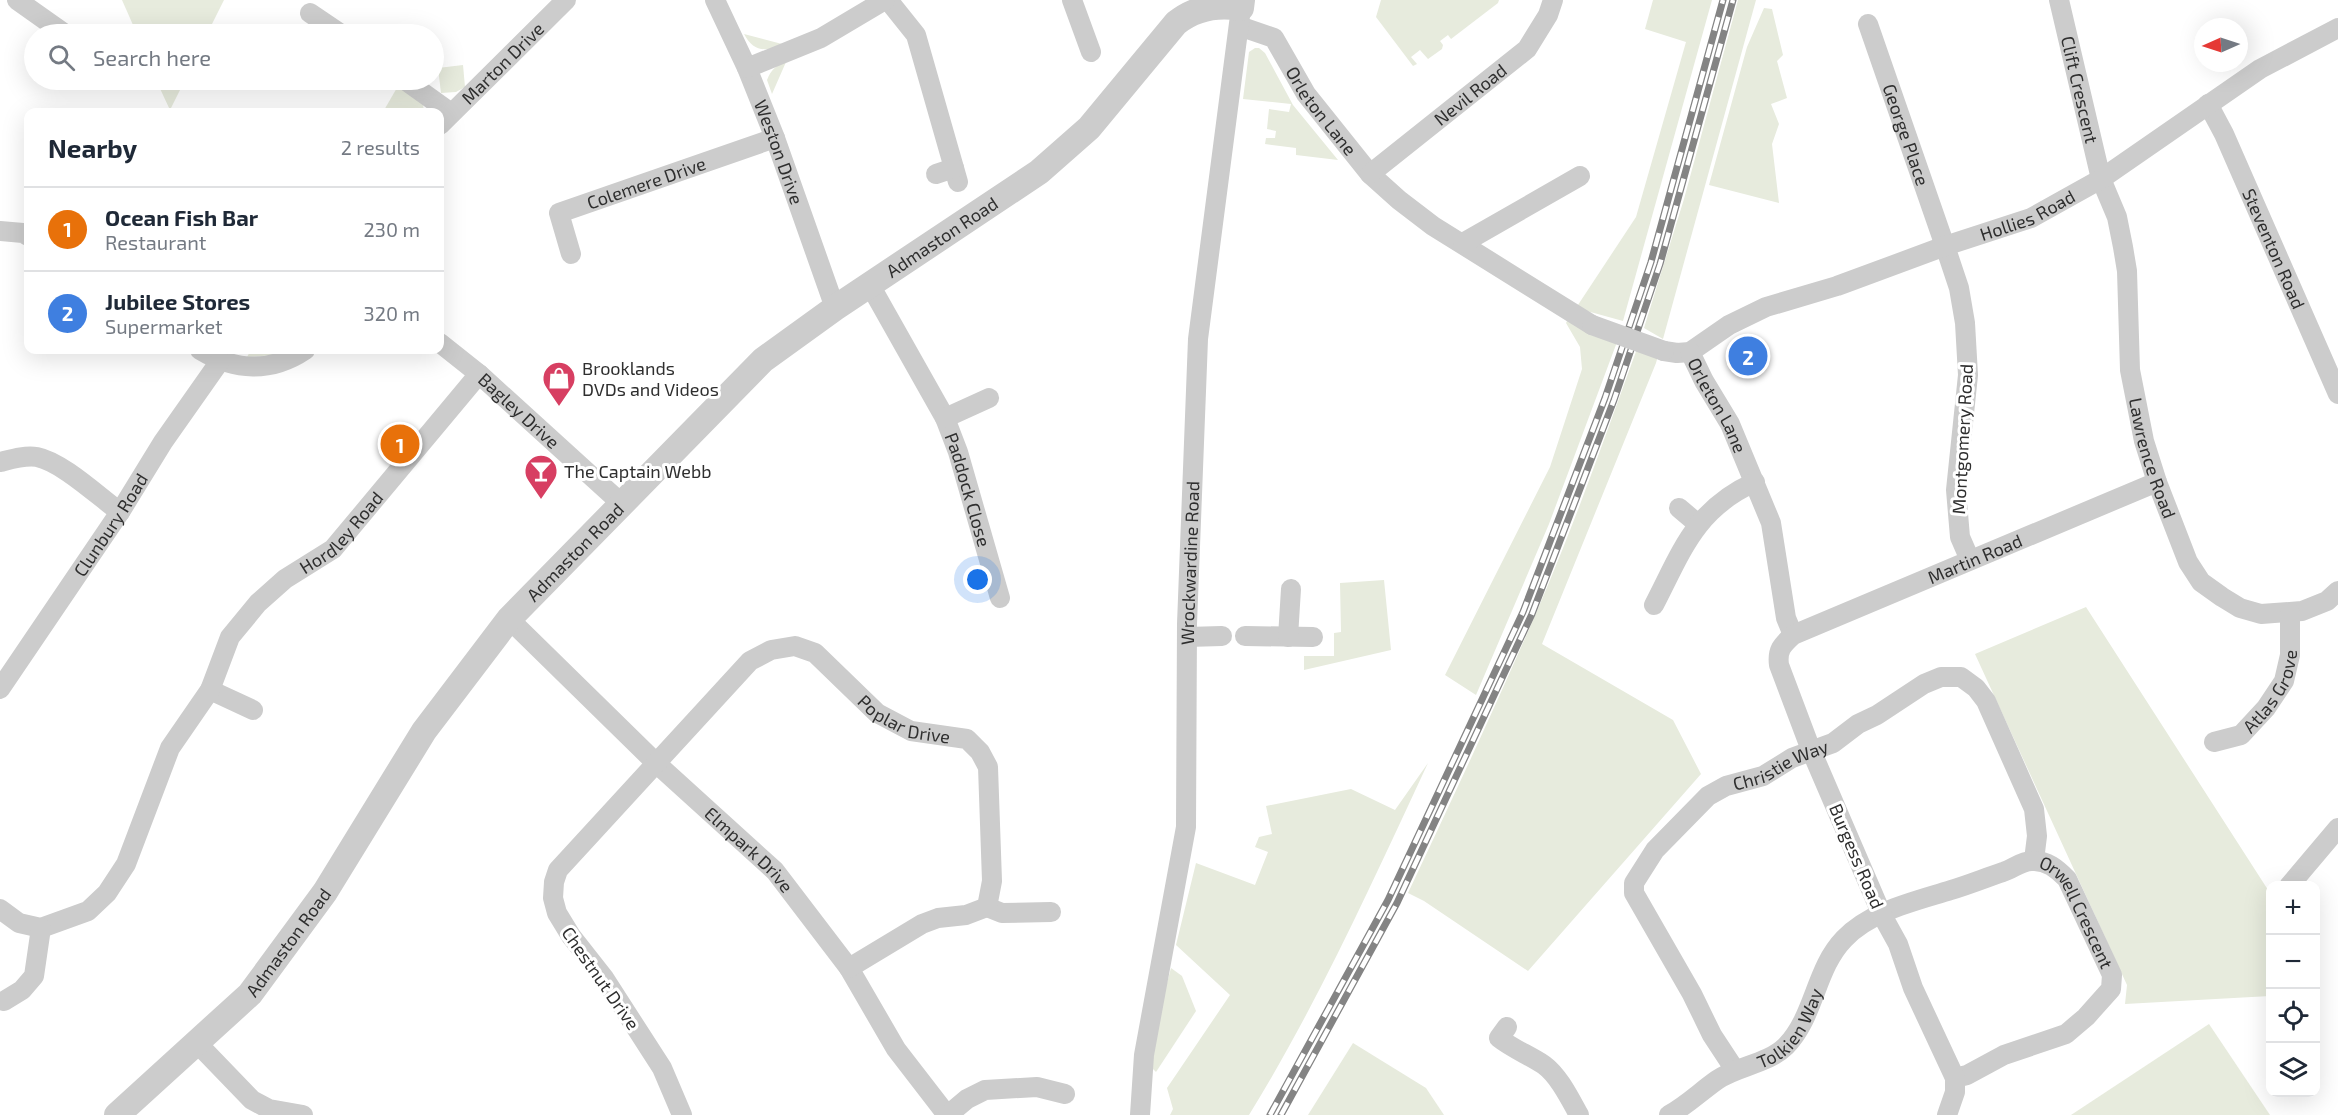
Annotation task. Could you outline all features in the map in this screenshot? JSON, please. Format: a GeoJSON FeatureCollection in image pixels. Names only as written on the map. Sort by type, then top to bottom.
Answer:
{"type":"FeatureCollection","features":[{"type":"Feature","properties":{"kind":"street"},"geometry":{"type":"LineString","coordinates":[[16,0],[51,24]]}},
{"type":"Feature","properties":{"kind":"street","name":"Marton Drive"},"geometry":{"type":"LineString","coordinates":[[445,119],[566,0]]}},
{"type":"Feature","properties":{"kind":"street","name":"Weston Drive"},"geometry":{"type":"LineString","coordinates":[[715,0],[747,68],[775,138],[835,308]]}},
{"type":"Feature","properties":{"kind":"street"},"geometry":{"type":"LineString","coordinates":[[747,68],[821,38],[887,0],[916,35],[949,175]]}},
{"type":"Feature","properties":{"kind":"street"},"geometry":{"type":"LineString","coordinates":[[1072,0],[1091,52]]}},
{"type":"Feature","properties":{"kind":"street","name":"Nevil Road"},"geometry":{"type":"LineString","coordinates":[[1370,174],[1527,49],[1548,15],[1553,0]]}},
{"type":"Feature","properties":{"kind":"street","name":"Clift Crescent"},"geometry":{"type":"LineString","coordinates":[[2060,0],[2101,179]]}},
{"type":"Feature","properties":{"kind":"street","name":"Admaston Road"},"geometry":{"type":"LineString","coordinates":[[117,1115],[250,994],[325,892],[424,730],[509,619],[763,360],[835,308],[1039,172],[1089,128],[1176,23],[1186,15],[1210,7],[1241,12]]}},
{"type":"Feature","properties":{"kind":"street","name":"Orleton Lane"},"geometry":{"type":"LineString","coordinates":[[1241,12],[1274,38],[1306,94],[1370,174],[1433,226],[1592,325],[1664,351],[1690,352],[1704,381],[1730,424],[1771,523],[1786,618],[1793,635]]}},
{"type":"Feature","properties":{"kind":"street","name":"Wrockwardine Road"},"geometry":{"type":"LineString","coordinates":[[1140,1115],[1144,1055],[1186,827],[1187,637],[1198,339],[1241,12]]}},
{"type":"Feature","properties":{"kind":"street"},"geometry":{"type":"LineString","coordinates":[[310,13],[326,24]]}},
{"type":"Feature","properties":{"kind":"street","name":"George Place"},"geometry":{"type":"LineString","coordinates":[[1868,24],[1945,246]]}},
{"type":"Feature","properties":{"kind":"street","name":"Hollies Road"},"geometry":{"type":"LineString","coordinates":[[1690,352],[1728,325],[1766,307],[1837,286],[1945,246],[2031,218],[2101,179],[2260,69],[2338,28]]}},
{"type":"Feature","properties":{"kind":"street"},"geometry":{"type":"LineString","coordinates":[[415,90],[434,108]]}},
{"type":"Feature","properties":{"kind":"street","name":"Steventon Road"},"geometry":{"type":"LineString","coordinates":[[2208,104],[2224,134],[2338,394]]}},
{"type":"Feature","properties":{"kind":"street","name":"Colemere Drive"},"geometry":{"type":"LineString","coordinates":[[571,254],[559,213],[775,138]]}},
{"type":"Feature","properties":{"kind":"street"},"geometry":{"type":"LineString","coordinates":[[1463,243],[1580,176]]}},
{"type":"Feature","properties":{"kind":"street","name":"Lawrence Road"},"geometry":{"type":"LineString","coordinates":[[2101,179],[2117,217],[2127,270],[2130,370],[2144,441],[2188,562],[2201,582],[2240,608],[2261,614],[2302,611],[2326,601],[2338,591]]}},
{"type":"Feature","properties":{"kind":"street"},"geometry":{"type":"LineString","coordinates":[[0,231],[24,234]]}},
{"type":"Feature","properties":{"kind":"street","name":"Montgomery Road"},"geometry":{"type":"LineString","coordinates":[[1945,246],[1959,288],[1965,323],[1968,364],[1956,490],[1960,537],[1970,560]]}},
{"type":"Feature","properties":{"kind":"street","name":"Paddock Close"},"geometry":{"type":"LineString","coordinates":[[870,285],[945,418],[958,452],[1000,598]]}},
{"type":"Feature","properties":{"kind":"street","name":"Bagley Drive"},"geometry":{"type":"LineString","coordinates":[[444,346],[479,374],[622,504]]}},
{"type":"Feature","properties":{"kind":"street"},"geometry":{"type":"LineString","coordinates":[[207,354],[220,361],[242,366],[266,367],[297,354]]}},
{"type":"Feature","properties":{"kind":"street","name":"Clunbury Road"},"geometry":{"type":"LineString","coordinates":[[0,689],[120,512],[163,442],[220,361]]}},
{"type":"Feature","properties":{"kind":"street","name":"Hordley Road"},"geometry":{"type":"LineString","coordinates":[[41,928],[88,911],[107,893],[126,864],[170,748],[210,690],[230,637],[258,603],[285,579],[333,549],[479,374]]}},
{"type":"Feature","properties":{"kind":"street","name":"Paddock Close"},"geometry":{"type":"LineString","coordinates":[[945,418],[989,399]]}},
{"type":"Feature","properties":{"kind":"street"},"geometry":{"type":"LineString","coordinates":[[0,462],[37,457],[57,465],[120,512]]}},
{"type":"Feature","properties":{"kind":"street"},"geometry":{"type":"LineString","coordinates":[[1654,605],[1698,524],[1712,508],[1731,493],[1755,482]]}},
{"type":"Feature","properties":{"kind":"street","name":"Martin Road"},"geometry":{"type":"LineString","coordinates":[[1793,635],[2157,482]]}},
{"type":"Feature","properties":{"kind":"street"},"geometry":{"type":"LineString","coordinates":[[1679,508],[1698,524]]}},
{"type":"Feature","properties":{"kind":"street"},"geometry":{"type":"LineString","coordinates":[[1288,637],[1291,589]]}},
{"type":"Feature","properties":{"kind":"street","name":"Atlas Grove"},"geometry":{"type":"LineString","coordinates":[[2214,742],[2241,735],[2266,708],[2284,681],[2290,655],[2290,613]]}},
{"type":"Feature","properties":{"kind":"street","name":"Elmpark Drive"},"geometry":{"type":"LineString","coordinates":[[509,619],[656,763],[775,872],[849,968],[896,1049],[948,1115]]}},
{"type":"Feature","properties":{"kind":"street","name":"Burgess Road"},"geometry":{"type":"LineString","coordinates":[[1793,635],[1782,645],[1777,654],[1779,665],[1812,750],[1882,915],[1899,944],[1913,988],[1955,1078]]}},
{"type":"Feature","properties":{"kind":"street"},"geometry":{"type":"LineString","coordinates":[[1187,637],[1222,636]]}},
{"type":"Feature","properties":{"kind":"street"},"geometry":{"type":"LineString","coordinates":[[1245,636],[1313,638]]}},
{"type":"Feature","properties":{"kind":"street","name":"Poplar Drive"},"geometry":{"type":"LineString","coordinates":[[656,763],[750,661],[771,650],[795,646],[815,653],[878,713],[893,723],[911,730],[967,739],[980,752],[988,767],[992,881],[987,907]]}},
{"type":"Feature","properties":{"kind":"street","name":"Christie Way"},"geometry":{"type":"LineString","coordinates":[[1735,1070],[1712,1035],[1692,994],[1634,894],[1634,883],[1655,850],[1708,796],[1726,786],[1763,776],[1792,758],[1833,743],[1858,724],[1877,715],[1924,684],[1941,677],[1961,676],[1976,688],[1986,701],[2034,810],[2037,836],[2034,860]]}},
{"type":"Feature","properties":{"kind":"street"},"geometry":{"type":"LineString","coordinates":[[210,690],[253,710]]}},
{"type":"Feature","properties":{"kind":"street","name":"Chestnut Drive"},"geometry":{"type":"LineString","coordinates":[[656,763],[558,870],[554,882],[553,898],[557,913],[571,936],[604,978],[662,1068],[682,1115]]}},
{"type":"Feature","properties":{"kind":"street"},"geometry":{"type":"LineString","coordinates":[[2292,881],[2338,828]]}},
{"type":"Feature","properties":{"kind":"street","name":"Orwell Crescent"},"geometry":{"type":"LineString","coordinates":[[1882,915],[1920,899],[2034,860],[2055,867],[2067,879],[2112,975],[2111,989],[2086,1017],[2066,1034],[2004,1055],[1967,1075],[1955,1078]]}},
{"type":"Feature","properties":{"kind":"street"},"geometry":{"type":"LineString","coordinates":[[849,968],[922,924],[938,918],[966,915],[987,907],[1002,913],[1051,912]]}},
{"type":"Feature","properties":{"kind":"street"},"geometry":{"type":"LineString","coordinates":[[0,909],[19,923],[41,928],[34,976],[21,990],[4,1001]]}},
{"type":"Feature","properties":{"kind":"street","name":"Tolkien Way"},"geometry":{"type":"LineString","coordinates":[[1669,1115],[1689,1110],[1717,1080],[1785,1048],[1803,1024],[1832,953],[1844,938],[1858,927],[1882,915]]}},
{"type":"Feature","properties":{"kind":"street"},"geometry":{"type":"LineString","coordinates":[[1507,1028],[1499,1038],[1545,1066],[1566,1092],[1579,1115]]}},
{"type":"Feature","properties":{"kind":"street"},"geometry":{"type":"LineString","coordinates":[[196,1042],[252,1100],[269,1109],[303,1115]]}},
{"type":"Feature","properties":{"kind":"street"},"geometry":{"type":"LineString","coordinates":[[1947,1115],[1955,1092],[1955,1078]]}},
{"type":"Feature","properties":{"kind":"street"},"geometry":{"type":"LineString","coordinates":[[948,1115],[967,1099],[985,1090],[1037,1087],[1065,1094]]}},
{"type":"Feature","properties":{"kind":"shaded area"},"geometry":{"type":"Polygon","coordinates":[[[122,0],[224,0],[212,24],[133,24],[122,0]]]}},
{"type":"Feature","properties":{"kind":"shaded area"},"geometry":{"type":"Polygon","coordinates":[[[1381,0],[1499,0],[1451,39],[1448,35],[1440,41],[1443,45],[1442,49],[1428,59],[1420,50],[1411,57],[1417,64],[1413,66],[1376,17],[1381,0]]]}},
{"type":"Feature","properties":{"kind":"shaded area"},"geometry":{"type":"Polygon","coordinates":[[[1653,0],[1712,0],[1623,321],[1576,308],[1636,217],[1686,42],[1645,29],[1653,0]]]}},
{"type":"Feature","properties":{"kind":"shaded area"},"geometry":{"type":"Polygon","coordinates":[[[1738,0],[1756,0],[1663,339],[1644,328],[1684,199],[1738,0]]]}},
{"type":"Feature","properties":{"kind":"shaded area"},"geometry":{"type":"Polygon","coordinates":[[[1764,8],[1772,9],[1783,55],[1777,61],[1787,98],[1771,104],[1779,124],[1772,144],[1779,203],[1709,185],[1747,47],[1764,8]]]}},
{"type":"Feature","properties":{"kind":"shaded area"},"geometry":{"type":"Polygon","coordinates":[[[744,34],[782,44],[770,49],[760,49],[751,44],[744,34]]]}},
{"type":"Feature","properties":{"kind":"shaded area"},"geometry":{"type":"Polygon","coordinates":[[[1255,48],[1265,53],[1293,105],[1338,160],[1296,155],[1296,148],[1265,144],[1266,138],[1275,138],[1276,131],[1267,129],[1269,109],[1289,112],[1291,104],[1243,99],[1249,52],[1255,48]]]}},
{"type":"Feature","properties":{"kind":"shaded area"},"geometry":{"type":"Polygon","coordinates":[[[786,62],[772,94],[767,80],[774,69],[786,62]]]}},
{"type":"Feature","properties":{"kind":"shaded area"},"geometry":{"type":"Polygon","coordinates":[[[463,65],[465,87],[456,92],[441,93],[441,90],[444,90],[444,67],[463,65]]]}},
{"type":"Feature","properties":{"kind":"shaded area"},"geometry":{"type":"Polygon","coordinates":[[[161,90],[180,90],[171,108],[161,90]]]}},
{"type":"Feature","properties":{"kind":"shaded area"},"geometry":{"type":"Polygon","coordinates":[[[396,90],[404,90],[423,104],[424,108],[385,108],[396,90]]]}},
{"type":"Feature","properties":{"kind":"shaded area"},"geometry":{"type":"Polygon","coordinates":[[[1568,319],[1617,342],[1549,524],[1476,695],[1445,675],[1550,467],[1582,369],[1580,347],[1566,323],[1568,319]]]}},
{"type":"Feature","properties":{"kind":"shaded area"},"geometry":{"type":"Polygon","coordinates":[[[1638,346],[1659,352],[1656,363],[1542,644],[1673,720],[1701,774],[1528,971],[1424,901],[1408,893],[1548,585],[1638,346]]]}},
{"type":"Feature","properties":{"kind":"shaded area"},"geometry":{"type":"Polygon","coordinates":[[[249,354],[280,354],[277,355],[247,357],[249,354]]]}},
{"type":"Feature","properties":{"kind":"shaded area"},"geometry":{"type":"Polygon","coordinates":[[[1384,580],[1391,650],[1304,670],[1304,656],[1334,656],[1334,633],[1341,632],[1340,583],[1384,580]]]}},
{"type":"Feature","properties":{"kind":"shaded area"},"geometry":{"type":"Polygon","coordinates":[[[2086,607],[2266,887],[2266,996],[2125,1004],[2127,985],[1975,654],[2086,607]]]}},
{"type":"Feature","properties":{"kind":"shaded area"},"geometry":{"type":"Polygon","coordinates":[[[1428,763],[1321,986],[1249,1115],[1170,1115],[1173,1109],[1167,1088],[1230,995],[1176,945],[1196,863],[1255,885],[1268,852],[1255,847],[1259,837],[1272,834],[1266,806],[1351,789],[1395,810],[1428,763]]]}},
{"type":"Feature","properties":{"kind":"shaded area"},"geometry":{"type":"Polygon","coordinates":[[[1171,968],[1182,976],[1196,1011],[1156,1072],[1150,1066],[1159,1013],[1171,968]]]}},
{"type":"Feature","properties":{"kind":"shaded area"},"geometry":{"type":"Polygon","coordinates":[[[2209,1024],[2270,1115],[2071,1115],[2209,1024]]]}},
{"type":"Feature","properties":{"kind":"shaded area"},"geometry":{"type":"Polygon","coordinates":[[[1353,1043],[1426,1088],[1444,1115],[1308,1115],[1353,1043]]]}},
{"type":"Feature","properties":{"kind":"railway"},"geometry":{"type":"LineString","coordinates":[[1270,1115],[1388,900],[1523,612],[1605,398],[1651,262],[1723,0]]}},
{"type":"Feature","properties":{"kind":"railway"},"geometry":{"type":"LineString","coordinates":[[1281,1115],[1397,903],[1532,614],[1614,400],[1660,264],[1733,0]]}},
{"type":"Feature","properties":{"kind":"place","name":"Jubilee Stores"},"geometry":{"type":"Point","coordinates":[1748,356]}},
{"type":"Feature","properties":{"kind":"place","name":"Brooklands DVDs and Videos"},"geometry":{"type":"Point","coordinates":[559,407]}},
{"type":"Feature","properties":{"kind":"place","name":"Ocean Fish Bar"},"geometry":{"type":"Point","coordinates":[400,444]}},
{"type":"Feature","properties":{"kind":"place","name":"The Captain Webb"},"geometry":{"type":"Point","coordinates":[541,500]}}]}
